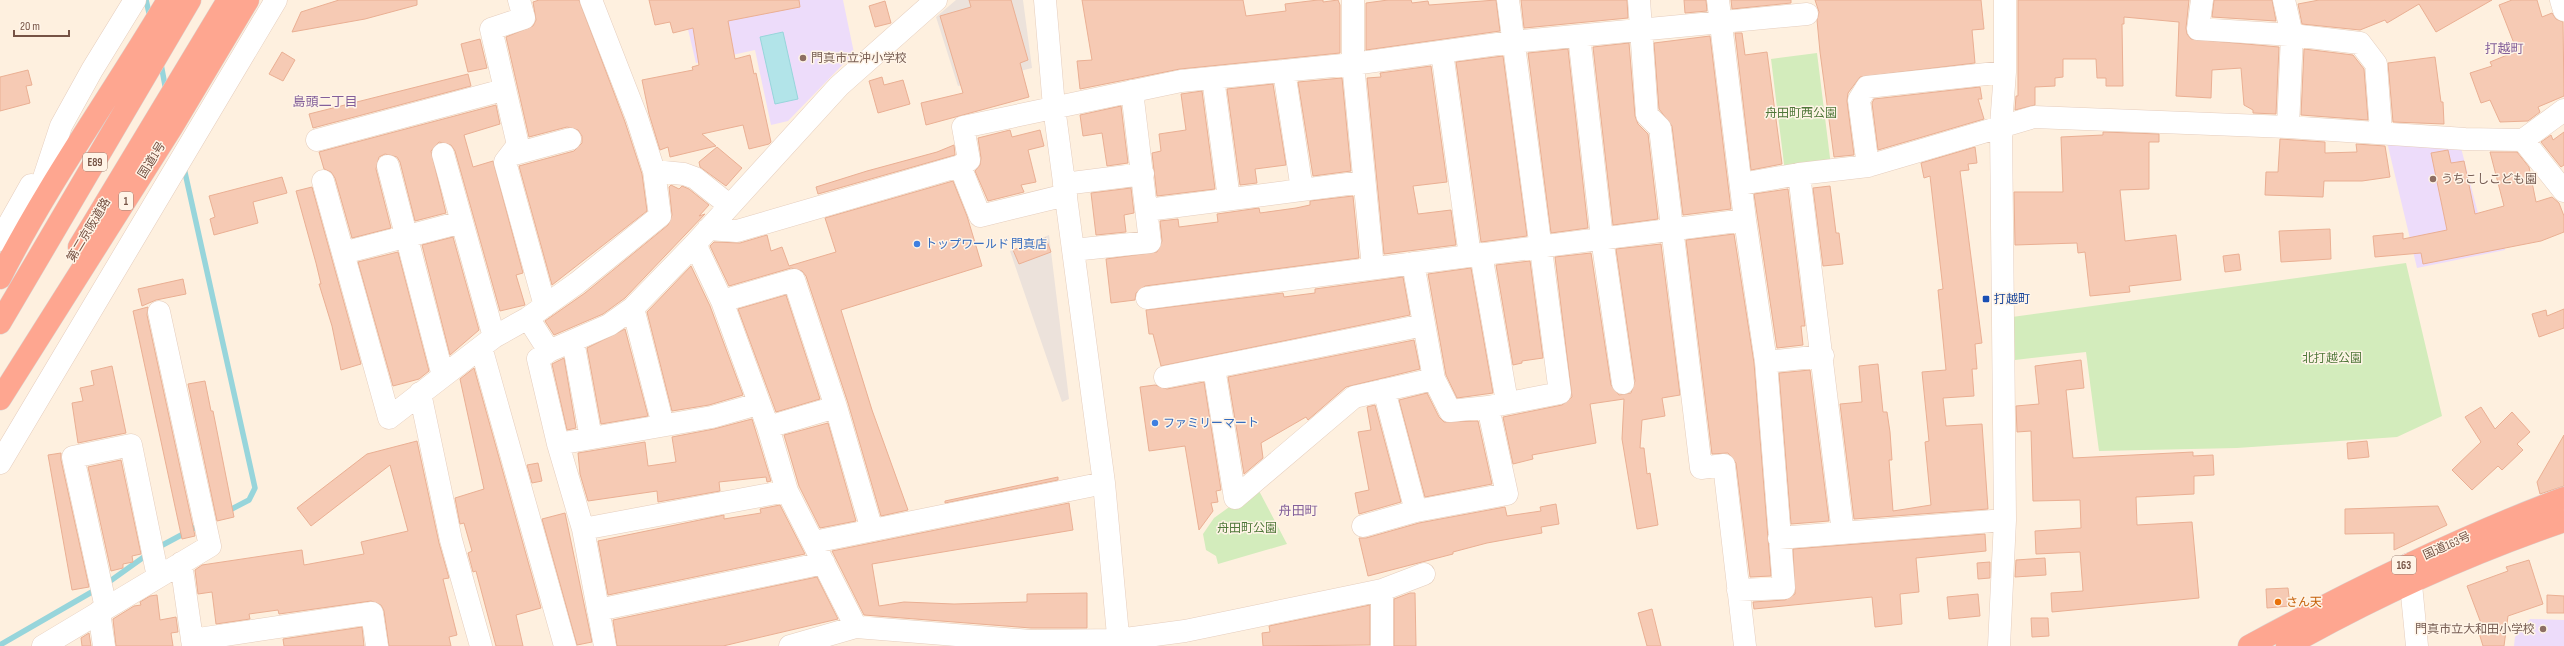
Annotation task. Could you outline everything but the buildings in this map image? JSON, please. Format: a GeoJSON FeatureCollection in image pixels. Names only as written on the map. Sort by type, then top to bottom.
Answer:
{"type":"FeatureCollection","features":[{"type":"Feature","properties":{"kind":"highway"},"geometry":{"type":"LineString","coordinates":[[0,278],[30,220],[119,81],[168,0]]}},
{"type":"Feature","properties":{"kind":"highway","name":"E89"},"geometry":{"type":"LineString","coordinates":[[0,323],[190,0]]}},
{"type":"Feature","properties":{"kind":"highway","name":"第二京阪道路"},"geometry":{"type":"LineString","coordinates":[[0,378],[228,0]]}},
{"type":"Feature","properties":{"kind":"highway","name":"国道1号"},"geometry":{"type":"LineString","coordinates":[[0,399],[172,127],[248,0]]}},
{"type":"Feature","properties":{"kind":"highway","name":"国道163号"},"geometry":{"type":"LineString","coordinates":[[2287,646],[2348,612],[2410,572],[2511,518],[2564,498]]}},
{"type":"Feature","properties":{"kind":"highway","name":"国道163号"},"geometry":{"type":"LineString","coordinates":[[2250,646],[2338,598],[2410,572],[2564,521]]}},
{"type":"Feature","properties":{"kind":"street"},"geometry":{"type":"LineString","coordinates":[[30,220],[61,126],[88,76],[135,0]]}},
{"type":"Feature","properties":{"kind":"street"},"geometry":{"type":"LineString","coordinates":[[0,463],[194,134],[276,0]]}},
{"type":"Feature","properties":{"kind":"street"},"geometry":{"type":"LineString","coordinates":[[519,0],[524,18],[491,29],[503,90],[518,145],[505,162],[537,312],[549,351]]}},
{"type":"Feature","properties":{"kind":"street"},"geometry":{"type":"LineString","coordinates":[[323,181],[389,418],[488,342],[537,312],[660,216],[654,171],[637,118],[591,0]]}},
{"type":"Feature","properties":{"kind":"street"},"geometry":{"type":"LineString","coordinates":[[605,646],[583,529],[558,444],[538,359],[549,351],[609,325],[633,308],[701,237],[839,86],[936,0]]}},
{"type":"Feature","properties":{"kind":"street"},"geometry":{"type":"LineString","coordinates":[[1045,0],[1054,107],[1104,483],[1118,643]]}},
{"type":"Feature","properties":{"kind":"street"},"geometry":{"type":"LineString","coordinates":[[1353,0],[1353,64],[1363,182],[1373,268]]}},
{"type":"Feature","properties":{"kind":"street"},"geometry":{"type":"LineString","coordinates":[[1413,263],[1434,379],[1450,411],[1560,393],[1512,42],[1508,0]]}},
{"type":"Feature","properties":{"kind":"street"},"geometry":{"type":"LineString","coordinates":[[1639,0],[1647,115],[1660,128],[1701,468],[1724,465],[1745,646]]}},
{"type":"Feature","properties":{"kind":"street"},"geometry":{"type":"LineString","coordinates":[[1718,0],[1741,184],[1766,362],[1784,588],[1738,590]]}},
{"type":"Feature","properties":{"kind":"street"},"geometry":{"type":"LineString","coordinates":[[1999,646],[2004,520],[2001,126],[2005,72],[2005,0]]}},
{"type":"Feature","properties":{"kind":"street"},"geometry":{"type":"LineString","coordinates":[[2202,0],[2198,29],[2292,35],[2360,43],[2376,64],[2381,131]]}},
{"type":"Feature","properties":{"kind":"street"},"geometry":{"type":"LineString","coordinates":[[2284,0],[2292,35],[2288,126]]}},
{"type":"Feature","properties":{"kind":"street"},"geometry":{"type":"LineString","coordinates":[[2561,0],[2564,10]]}},
{"type":"Feature","properties":{"kind":"street"},"geometry":{"type":"LineString","coordinates":[[701,237],[737,231],[960,166],[969,160],[963,127],[1132,91],[1212,78],[1353,64],[1512,42],[1807,14]]}},
{"type":"Feature","properties":{"kind":"street"},"geometry":{"type":"LineString","coordinates":[[1578,36],[1602,238],[1623,383]]}},
{"type":"Feature","properties":{"kind":"street"},"geometry":{"type":"LineString","coordinates":[[1363,526],[1416,511],[1507,494],[1498,404],[1476,255],[1442,52]]}},
{"type":"Feature","properties":{"kind":"street"},"geometry":{"type":"LineString","coordinates":[[1284,71],[1302,190]]}},
{"type":"Feature","properties":{"kind":"street"},"geometry":{"type":"LineString","coordinates":[[1868,166],[1859,100],[1867,87],[2005,72]]}},
{"type":"Feature","properties":{"kind":"street"},"geometry":{"type":"LineString","coordinates":[[1212,78],[1229,199]]}},
{"type":"Feature","properties":{"kind":"street"},"geometry":{"type":"LineString","coordinates":[[317,140],[503,90]]}},
{"type":"Feature","properties":{"kind":"street"},"geometry":{"type":"LineString","coordinates":[[1073,250],[1150,242],[1132,91]]}},
{"type":"Feature","properties":{"kind":"street"},"geometry":{"type":"LineString","coordinates":[[1741,184],[1800,174],[1868,166],[2034,117],[2288,126],[2381,131],[2465,139],[2524,140],[2564,110]]}},
{"type":"Feature","properties":{"kind":"street"},"geometry":{"type":"LineString","coordinates":[[172,127],[194,134]]}},
{"type":"Feature","properties":{"kind":"street"},"geometry":{"type":"LineString","coordinates":[[511,155],[570,139]]}},
{"type":"Feature","properties":{"kind":"street"},"geometry":{"type":"LineString","coordinates":[[2524,140],[2564,191]]}},
{"type":"Feature","properties":{"kind":"street"},"geometry":{"type":"LineString","coordinates":[[0,240],[53,149]]}},
{"type":"Feature","properties":{"kind":"street"},"geometry":{"type":"LineString","coordinates":[[443,154],[462,222],[488,342],[565,646]]}},
{"type":"Feature","properties":{"kind":"street"},"geometry":{"type":"LineString","coordinates":[[388,166],[443,376]]}},
{"type":"Feature","properties":{"kind":"street"},"geometry":{"type":"LineString","coordinates":[[960,166],[980,216],[1065,190],[1143,174]]}},
{"type":"Feature","properties":{"kind":"street"},"geometry":{"type":"LineString","coordinates":[[654,171],[684,174],[695,178],[729,205]]}},
{"type":"Feature","properties":{"kind":"street"},"geometry":{"type":"LineString","coordinates":[[1800,174],[1843,533]]}},
{"type":"Feature","properties":{"kind":"street"},"geometry":{"type":"LineString","coordinates":[[1147,210],[1363,182]]}},
{"type":"Feature","properties":{"kind":"street"},"geometry":{"type":"LineString","coordinates":[[1147,298],[1746,220]]}},
{"type":"Feature","properties":{"kind":"street"},"geometry":{"type":"LineString","coordinates":[[343,253],[406,238],[462,222]]}},
{"type":"Feature","properties":{"kind":"street"},"geometry":{"type":"LineString","coordinates":[[701,237],[758,404],[768,427],[787,491],[856,627]]}},
{"type":"Feature","properties":{"kind":"street"},"geometry":{"type":"LineString","coordinates":[[722,301],[794,280],[836,407],[872,530]]}},
{"type":"Feature","properties":{"kind":"street"},"geometry":{"type":"LineString","coordinates":[[633,308],[663,425]]}},
{"type":"Feature","properties":{"kind":"street"},"geometry":{"type":"LineString","coordinates":[[43,646],[210,546],[159,312]]}},
{"type":"Feature","properties":{"kind":"street"},"geometry":{"type":"LineString","coordinates":[[1165,377],[1424,325]]}},
{"type":"Feature","properties":{"kind":"street"},"geometry":{"type":"LineString","coordinates":[[573,341],[591,438]]}},
{"type":"Feature","properties":{"kind":"street"},"geometry":{"type":"LineString","coordinates":[[1766,362],[1823,356]]}},
{"type":"Feature","properties":{"kind":"street"},"geometry":{"type":"LineString","coordinates":[[1214,368],[1235,498],[1354,397],[1434,379]]}},
{"type":"Feature","properties":{"kind":"street"},"geometry":{"type":"LineString","coordinates":[[1384,390],[1416,511]]}},
{"type":"Feature","properties":{"kind":"street"},"geometry":{"type":"LineString","coordinates":[[420,393],[451,540],[481,646]]}},
{"type":"Feature","properties":{"kind":"street"},"geometry":{"type":"LineString","coordinates":[[558,444],[712,417],[758,404]]}},
{"type":"Feature","properties":{"kind":"street"},"geometry":{"type":"LineString","coordinates":[[768,427],[836,407]]}},
{"type":"Feature","properties":{"kind":"street"},"geometry":{"type":"LineString","coordinates":[[104,646],[102,610],[73,457],[131,446],[158,577]]}},
{"type":"Feature","properties":{"kind":"street"},"geometry":{"type":"LineString","coordinates":[[814,542],[1104,483]]}},
{"type":"Feature","properties":{"kind":"street"},"geometry":{"type":"LineString","coordinates":[[583,529],[787,491]]}},
{"type":"Feature","properties":{"kind":"street"},"geometry":{"type":"LineString","coordinates":[[1779,538],[2004,520]]}},
{"type":"Feature","properties":{"kind":"street"},"geometry":{"type":"LineString","coordinates":[[181,563],[193,643],[372,613],[377,646]]}},
{"type":"Feature","properties":{"kind":"street"},"geometry":{"type":"LineString","coordinates":[[598,610],[824,563]]}},
{"type":"Feature","properties":{"kind":"street"},"geometry":{"type":"LineString","coordinates":[[2410,572],[2418,646]]}},
{"type":"Feature","properties":{"kind":"street"},"geometry":{"type":"LineString","coordinates":[[790,646],[856,627],[1001,643],[1031,641],[1118,643],[1185,631],[1382,590],[1424,574]]}},
{"type":"Feature","properties":{"kind":"street"},"geometry":{"type":"LineString","coordinates":[[1382,590],[1382,646]]}},
{"type":"Feature","properties":{"kind":"shaded area","name":"門真市立沖小学校"},"geometry":{"type":"Polygon","coordinates":[[[681,0],[843,0],[854,53],[788,121],[771,125],[755,50],[696,63],[681,0]]]}},
{"type":"Feature","properties":{"kind":"shaded area"},"geometry":{"type":"Polygon","coordinates":[[[956,0],[1023,0],[1032,68],[958,86],[936,17],[956,0]]]}},
{"type":"Feature","properties":{"kind":"shaded area","name":"うちこしこども園"},"geometry":{"type":"Polygon","coordinates":[[[2387,142],[2460,144],[2479,217],[2498,213],[2505,250],[2417,268],[2387,142]]]}},
{"type":"Feature","properties":{"kind":"shaded area"},"geometry":{"type":"Polygon","coordinates":[[[1049,235],[1069,399],[1062,402],[1010,251],[1049,235]]]}},
{"type":"Feature","properties":{"kind":"shaded area","name":"門真市立大和田小学校"},"geometry":{"type":"Polygon","coordinates":[[[2530,619],[2564,620],[2564,646],[2514,646],[2515,637],[2530,619]]]}},
{"type":"Feature","properties":{"kind":"green space","name":"舟田町西公園"},"geometry":{"type":"Polygon","coordinates":[[[1817,53],[1831,166],[1785,172],[1771,59],[1817,53]]]}},
{"type":"Feature","properties":{"kind":"green space","name":"北打越公園"},"geometry":{"type":"Polygon","coordinates":[[[2406,263],[2442,416],[2397,437],[2237,448],[2099,451],[2086,352],[2015,360],[2012,317],[2406,263]]]}},
{"type":"Feature","properties":{"kind":"green space","name":"舟田町公園"},"geometry":{"type":"Polygon","coordinates":[[[1257,487],[1287,544],[1218,564],[1216,556],[1206,550],[1203,534],[1214,518],[1257,487]]]}},
{"type":"Feature","properties":{"kind":"water"},"geometry":{"type":"Polygon","coordinates":[[[783,32],[798,99],[775,104],[760,37],[783,32]]]}},
{"type":"Feature","properties":{"kind":"waterway"},"geometry":{"type":"LineString","coordinates":[[146,0],[150,17]]}},
{"type":"Feature","properties":{"kind":"waterway"},"geometry":{"type":"LineString","coordinates":[[161,64],[166,91]]}},
{"type":"Feature","properties":{"kind":"waterway"},"geometry":{"type":"LineString","coordinates":[[184,168],[255,488],[249,500],[226,512]]}},
{"type":"Feature","properties":{"kind":"waterway"},"geometry":{"type":"LineString","coordinates":[[157,548],[200,525]]}},
{"type":"Feature","properties":{"kind":"waterway"},"geometry":{"type":"LineString","coordinates":[[106,584],[148,554]]}},
{"type":"Feature","properties":{"kind":"waterway"},"geometry":{"type":"LineString","coordinates":[[0,645],[97,589]]}},
{"type":"Feature","properties":{"kind":"place","name":"門真市立沖小学校"},"geometry":{"type":"Point","coordinates":[803,58]}},
{"type":"Feature","properties":{"kind":"place","name":"うちこしこども園"},"geometry":{"type":"Point","coordinates":[2433,179]}},
{"type":"Feature","properties":{"kind":"place","name":"トップワールド 門真店"},"geometry":{"type":"Point","coordinates":[917,244]}},
{"type":"Feature","properties":{"kind":"place","name":"打越町"},"geometry":{"type":"Point","coordinates":[1986,299]}},
{"type":"Feature","properties":{"kind":"place","name":"ファミリーマート"},"geometry":{"type":"Point","coordinates":[1155,423]}},
{"type":"Feature","properties":{"kind":"place","name":"さん天"},"geometry":{"type":"Point","coordinates":[2278,602]}},
{"type":"Feature","properties":{"kind":"place","name":"門真市立大和田小学校"},"geometry":{"type":"Point","coordinates":[2543,629]}},
{"type":"Feature","properties":{"kind":"district","name":"打越町"},"geometry":{"type":"Point","coordinates":[2504,49]}},
{"type":"Feature","properties":{"kind":"district","name":"島頭二丁目"},"geometry":{"type":"Point","coordinates":[325,102]}},
{"type":"Feature","properties":{"kind":"district","name":"舟田町"},"geometry":{"type":"Point","coordinates":[1298,511]}}]}
